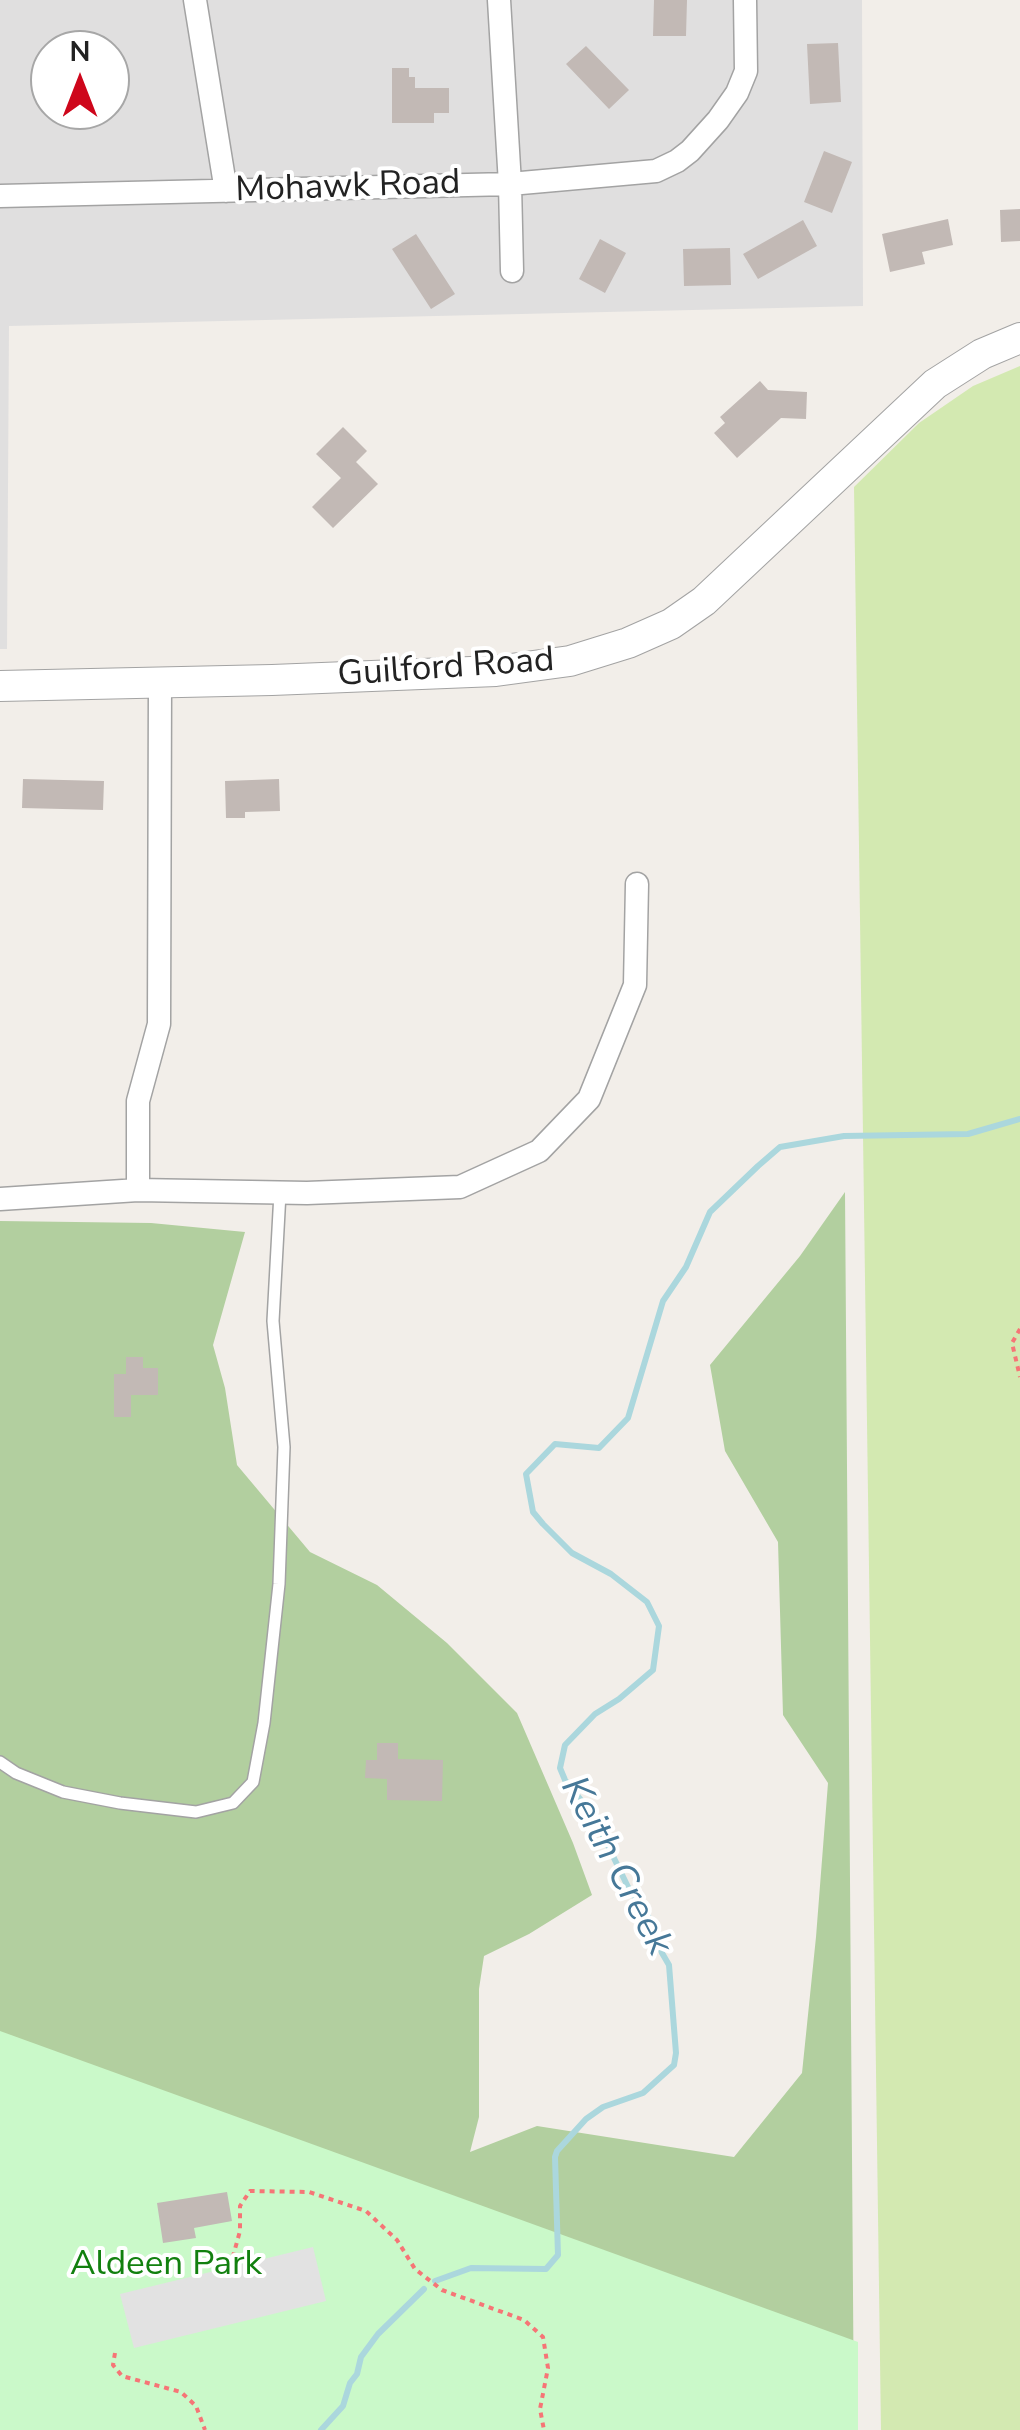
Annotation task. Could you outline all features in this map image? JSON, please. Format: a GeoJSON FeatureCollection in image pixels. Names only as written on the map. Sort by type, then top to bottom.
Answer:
{"type":"FeatureCollection","features":[{"type":"Feature","properties":{"kind":"street"},"geometry":{"type":"LineString","coordinates":[[196,0],[226,192]]}},
{"type":"Feature","properties":{"kind":"street"},"geometry":{"type":"LineString","coordinates":[[498,0],[512,271]]}},
{"type":"Feature","properties":{"kind":"street","name":"Mohawk Road"},"geometry":{"type":"LineString","coordinates":[[0,196],[510,184],[656,171],[690,152],[737,93],[746,71],[745,0]]}},
{"type":"Feature","properties":{"kind":"street","name":"Guilford Road"},"geometry":{"type":"LineString","coordinates":[[0,686],[496,671],[570,661],[628,643],[671,624],[704,601],[935,384],[982,354],[1020,338]]}},
{"type":"Feature","properties":{"kind":"street"},"geometry":{"type":"LineString","coordinates":[[138,1190],[138,1102],[159,1024],[160,683]]}},
{"type":"Feature","properties":{"kind":"street"},"geometry":{"type":"LineString","coordinates":[[0,1199],[138,1190],[460,1188],[538,1151],[590,1099],[634,986],[637,884]]}},
{"type":"Feature","properties":{"kind":"lane"},"geometry":{"type":"LineString","coordinates":[[0,1762],[63,1792],[196,1812],[232,1803],[252,1782],[264,1723],[279,1584],[284,1447],[273,1322],[280,1192]]}},
{"type":"Feature","properties":{"kind":"path"},"geometry":{"type":"LineString","coordinates":[[1020,1329],[1012,1343],[1020,1377]]}},
{"type":"Feature","properties":{"kind":"path"},"geometry":{"type":"LineString","coordinates":[[230,2267],[240,2231],[240,2206],[250,2191],[309,2192],[366,2211],[397,2240],[415,2269],[442,2290],[524,2320],[543,2337],[548,2368],[540,2409],[544,2430]]}},
{"type":"Feature","properties":{"kind":"path"},"geometry":{"type":"LineString","coordinates":[[115,2352],[112,2365],[122,2376],[181,2392],[196,2406],[204,2430]]}},
{"type":"Feature","properties":{"kind":"shaded area"},"geometry":{"type":"Polygon","coordinates":[[[0,0],[862,0],[863,306],[9,326],[7,649],[0,649],[0,0]]]}},
{"type":"Feature","properties":{"kind":"shaded area"},"geometry":{"type":"Polygon","coordinates":[[[313,2247],[326,2301],[134,2348],[120,2294],[313,2247]]]}},
{"type":"Feature","properties":{"kind":"green space"},"geometry":{"type":"Polygon","coordinates":[[[1020,366],[1020,2430],[881,2430],[854,487],[919,423],[973,386],[1020,366]]]}},
{"type":"Feature","properties":{"kind":"green space"},"geometry":{"type":"Polygon","coordinates":[[[845,1192],[854,2430],[0,2430],[0,1221],[151,1223],[245,1232],[213,1345],[225,1388],[237,1465],[310,1552],[377,1585],[447,1643],[517,1713],[592,1895],[484,1956],[479,1989],[479,2117],[470,2152],[537,2126],[734,2157],[802,2073],[828,1783],[783,1715],[778,1542],[725,1451],[710,1365],[800,1256],[845,1192]]]}},
{"type":"Feature","properties":{"kind":"green space","name":"Aldeen Park"},"geometry":{"type":"Polygon","coordinates":[[[0,2031],[858,2342],[858,2430],[0,2430],[0,2031]]]}},
{"type":"Feature","properties":{"kind":"building"},"geometry":{"type":"Polygon","coordinates":[[[654,0],[687,0],[686,36],[653,36],[654,0]]]}},
{"type":"Feature","properties":{"kind":"building"},"geometry":{"type":"Polygon","coordinates":[[[838,43],[841,102],[810,104],[807,44],[838,43]]]}},
{"type":"Feature","properties":{"kind":"building"},"geometry":{"type":"Polygon","coordinates":[[[586,46],[629,90],[609,109],[566,64],[586,46]]]}},
{"type":"Feature","properties":{"kind":"building"},"geometry":{"type":"Polygon","coordinates":[[[392,68],[409,68],[409,77],[415,77],[415,88],[449,88],[449,113],[434,113],[434,123],[392,123],[392,68]]]}},
{"type":"Feature","properties":{"kind":"building"},"geometry":{"type":"Polygon","coordinates":[[[824,151],[852,162],[832,213],[804,202],[824,151]]]}},
{"type":"Feature","properties":{"kind":"building"},"geometry":{"type":"Polygon","coordinates":[[[1020,209],[1020,241],[1001,242],[1000,210],[1020,209]]]}},
{"type":"Feature","properties":{"kind":"building"},"geometry":{"type":"Polygon","coordinates":[[[948,219],[953,245],[922,252],[925,264],[890,272],[882,234],[948,219]]]}},
{"type":"Feature","properties":{"kind":"building"},"geometry":{"type":"Polygon","coordinates":[[[803,220],[817,246],[758,279],[743,254],[803,220]]]}},
{"type":"Feature","properties":{"kind":"building"},"geometry":{"type":"Polygon","coordinates":[[[416,234],[455,294],[431,309],[392,249],[416,234]]]}},
{"type":"Feature","properties":{"kind":"building"},"geometry":{"type":"Polygon","coordinates":[[[600,239],[626,253],[605,293],[579,279],[600,239]]]}},
{"type":"Feature","properties":{"kind":"building"},"geometry":{"type":"Polygon","coordinates":[[[730,248],[731,285],[684,286],[683,249],[730,248]]]}},
{"type":"Feature","properties":{"kind":"building"},"geometry":{"type":"Polygon","coordinates":[[[760,381],[768,390],[807,392],[806,419],[781,418],[737,458],[714,433],[725,423],[720,417],[760,381]]]}},
{"type":"Feature","properties":{"kind":"building"},"geometry":{"type":"Polygon","coordinates":[[[343,427],[367,451],[356,462],[378,484],[333,528],[312,507],[341,478],[316,454],[343,427]]]}},
{"type":"Feature","properties":{"kind":"building"},"geometry":{"type":"Polygon","coordinates":[[[23,779],[104,781],[103,810],[22,808],[23,779]]]}},
{"type":"Feature","properties":{"kind":"building"},"geometry":{"type":"Polygon","coordinates":[[[279,779],[280,811],[245,812],[245,818],[226,818],[225,781],[279,779]]]}},
{"type":"Feature","properties":{"kind":"building"},"geometry":{"type":"Polygon","coordinates":[[[126,1357],[143,1357],[143,1368],[158,1368],[158,1395],[131,1395],[131,1417],[114,1417],[114,1374],[126,1374],[126,1357]]]}},
{"type":"Feature","properties":{"kind":"building"},"geometry":{"type":"Polygon","coordinates":[[[377,1743],[398,1743],[398,1759],[443,1760],[442,1801],[387,1800],[387,1779],[365,1778],[366,1760],[377,1760],[377,1743]]]}},
{"type":"Feature","properties":{"kind":"building"},"geometry":{"type":"Polygon","coordinates":[[[227,2192],[232,2221],[194,2228],[196,2238],[163,2243],[157,2203],[227,2192]]]}},
{"type":"Feature","properties":{"kind":"waterway","name":"Keith Creek"},"geometry":{"type":"LineString","coordinates":[[435,2281],[471,2268],[546,2269],[558,2255],[557,2151],[586,2119],[603,2107],[643,2093],[674,2065],[676,2053],[669,1965],[652,1922],[629,1889],[593,1815],[560,1768],[565,1745],[595,1714],[653,1670],[659,1626],[647,1602],[611,1574],[572,1553],[543,1524],[533,1512],[526,1474],[555,1444],[599,1448],[628,1418],[663,1301],[686,1267],[710,1212],[780,1147],[844,1136],[968,1134],[1020,1119]]}},
{"type":"Feature","properties":{"kind":"waterway","name":"Keith Creek"},"geometry":{"type":"LineString","coordinates":[[321,2430],[343,2406],[361,2357],[378,2334],[424,2289]]}}]}
